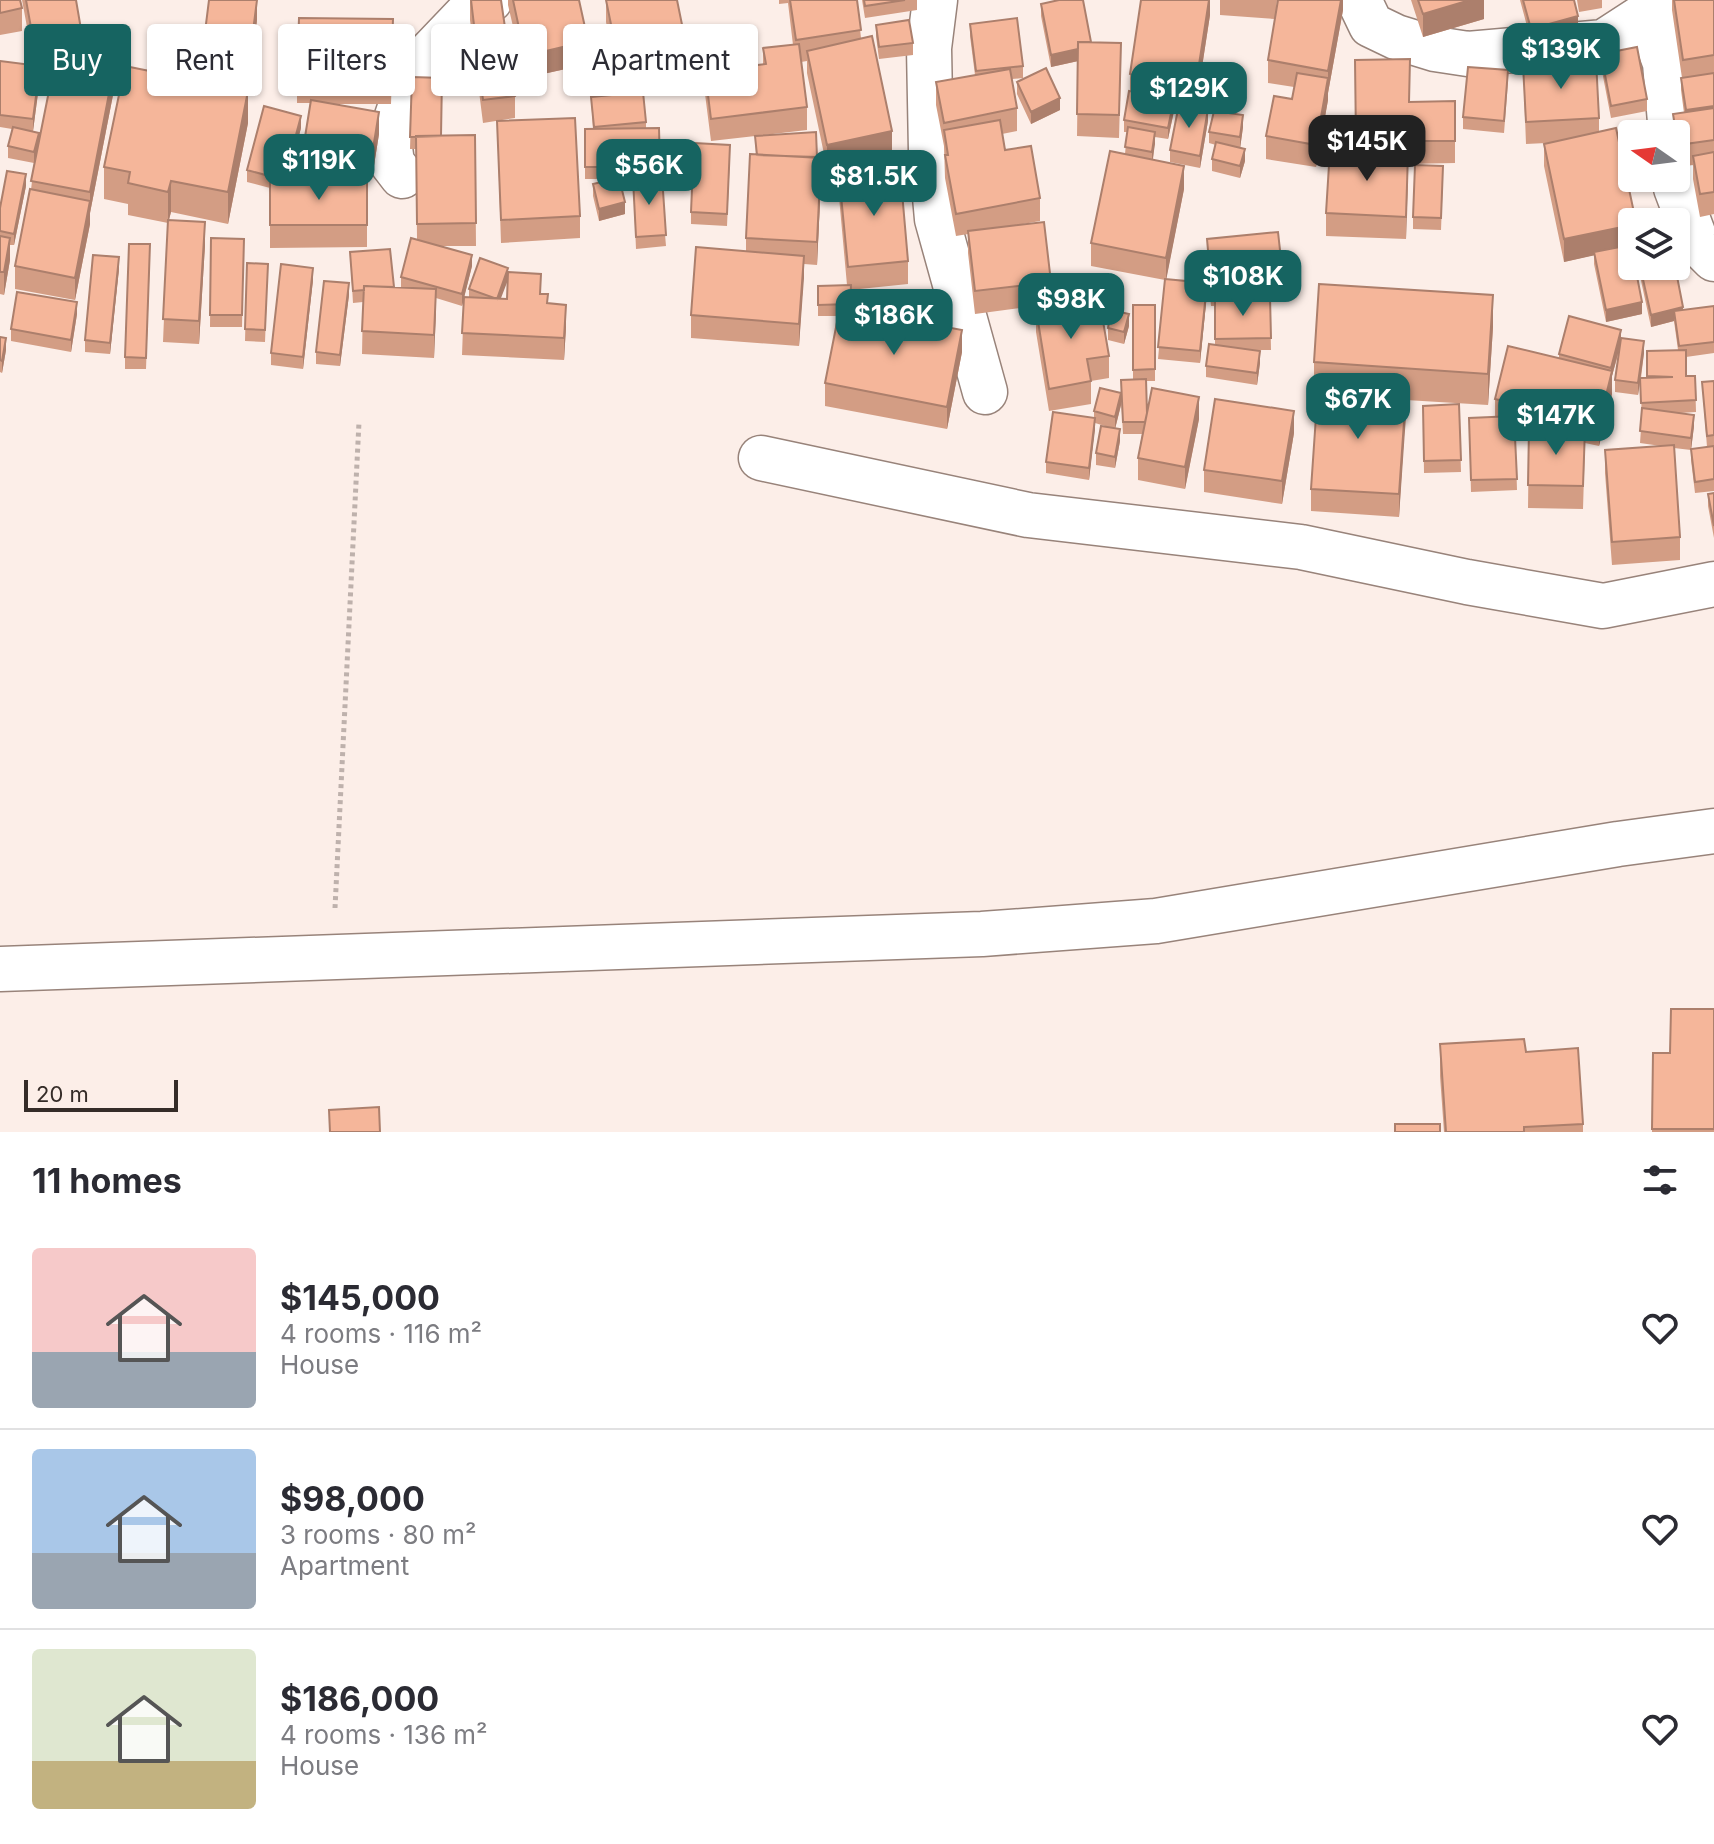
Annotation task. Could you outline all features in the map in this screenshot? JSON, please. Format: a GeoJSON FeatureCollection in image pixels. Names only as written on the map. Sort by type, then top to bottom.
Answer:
{"type":"FeatureCollection","features":[{"type":"Feature","properties":{"kind":"street"},"geometry":{"type":"LineString","coordinates":[[402,176],[392,163],[389,140],[403,91],[412,72],[475,6],[490,0]]}},
{"type":"Feature","properties":{"kind":"street"},"geometry":{"type":"LineString","coordinates":[[935,0],[929,48],[931,152],[937,219],[985,392]]}},
{"type":"Feature","properties":{"kind":"street"},"geometry":{"type":"LineString","coordinates":[[1359,0],[1371,25],[1396,37],[1435,49],[1468,54],[1604,42],[1663,7],[1670,120]]}},
{"type":"Feature","properties":{"kind":"street"},"geometry":{"type":"LineString","coordinates":[[1678,192],[1696,241],[1714,259]]}},
{"type":"Feature","properties":{"kind":"street"},"geometry":{"type":"LineString","coordinates":[[761,458],[1028,515],[1301,547],[1467,582],[1603,606],[1714,584]]}},
{"type":"Feature","properties":{"kind":"street"},"geometry":{"type":"LineString","coordinates":[[0,969],[982,934],[1156,921],[1618,844],[1714,831]]}},
{"type":"Feature","properties":{"kind":"path"},"geometry":{"type":"LineString","coordinates":[[332,957],[359,422]]}},
{"type":"Feature","properties":{"kind":"building"},"geometry":{"type":"Polygon","coordinates":[[[0,0],[20,0],[22,8],[0,13],[0,0]]]}},
{"type":"Feature","properties":{"kind":"building"},"geometry":{"type":"Polygon","coordinates":[[[26,0],[76,0],[80,24],[30,24],[26,0]]]}},
{"type":"Feature","properties":{"kind":"building"},"geometry":{"type":"Polygon","coordinates":[[[209,0],[257,0],[254,24],[206,24],[209,0]]]}},
{"type":"Feature","properties":{"kind":"building"},"geometry":{"type":"Polygon","coordinates":[[[471,0],[501,0],[504,24],[474,24],[471,0]]]}},
{"type":"Feature","properties":{"kind":"building"},"geometry":{"type":"Polygon","coordinates":[[[513,0],[579,0],[584,24],[563,24],[563,47],[547,51],[547,24],[518,24],[513,0]]]}},
{"type":"Feature","properties":{"kind":"building"},"geometry":{"type":"Polygon","coordinates":[[[606,0],[677,0],[682,24],[611,24],[606,0]]]}},
{"type":"Feature","properties":{"kind":"building"},"geometry":{"type":"Polygon","coordinates":[[[790,0],[857,0],[861,30],[796,40],[790,0]]]}},
{"type":"Feature","properties":{"kind":"building"},"geometry":{"type":"Polygon","coordinates":[[[864,0],[905,0],[865,6],[864,0]]]}},
{"type":"Feature","properties":{"kind":"building"},"geometry":{"type":"Polygon","coordinates":[[[1083,0],[1091,42],[1078,42],[1078,49],[1051,55],[1041,4],[1083,0]]]}},
{"type":"Feature","properties":{"kind":"building"},"geometry":{"type":"Polygon","coordinates":[[[1141,0],[1209,0],[1196,84],[1130,74],[1141,0]]]}},
{"type":"Feature","properties":{"kind":"building"},"geometry":{"type":"Polygon","coordinates":[[[1278,0],[1341,0],[1328,71],[1268,60],[1278,0]]]}},
{"type":"Feature","properties":{"kind":"building"},"geometry":{"type":"Polygon","coordinates":[[[1418,0],[1470,0],[1423,14],[1418,0]]]}},
{"type":"Feature","properties":{"kind":"building"},"geometry":{"type":"Polygon","coordinates":[[[1523,0],[1574,0],[1578,16],[1531,29],[1523,0]]]}},
{"type":"Feature","properties":{"kind":"building"},"geometry":{"type":"Polygon","coordinates":[[[1674,0],[1714,0],[1714,55],[1683,60],[1674,0]]]}},
{"type":"Feature","properties":{"kind":"building"},"geometry":{"type":"Polygon","coordinates":[[[299,18],[393,19],[393,24],[299,24],[299,18]]]}},
{"type":"Feature","properties":{"kind":"building"},"geometry":{"type":"Polygon","coordinates":[[[1017,18],[1023,66],[976,71],[970,24],[1017,18]]]}},
{"type":"Feature","properties":{"kind":"building"},"geometry":{"type":"Polygon","coordinates":[[[909,20],[913,43],[879,47],[876,25],[909,20]]]}},
{"type":"Feature","properties":{"kind":"building"},"geometry":{"type":"Polygon","coordinates":[[[872,36],[892,131],[827,145],[807,51],[872,36]]]}},
{"type":"Feature","properties":{"kind":"building"},"geometry":{"type":"Polygon","coordinates":[[[1078,42],[1121,43],[1119,115],[1077,114],[1078,42]]]}},
{"type":"Feature","properties":{"kind":"building"},"geometry":{"type":"Polygon","coordinates":[[[799,44],[807,107],[711,119],[708,96],[758,96],[758,65],[766,64],[763,48],[799,44]]]}},
{"type":"Feature","properties":{"kind":"building"},"geometry":{"type":"Polygon","coordinates":[[[1637,47],[1647,99],[1611,106],[1601,54],[1637,47]]]}},
{"type":"Feature","properties":{"kind":"building"},"geometry":{"type":"Polygon","coordinates":[[[1410,59],[1409,102],[1455,101],[1455,141],[1356,141],[1355,60],[1410,59]]]}},
{"type":"Feature","properties":{"kind":"building"},"geometry":{"type":"Polygon","coordinates":[[[1596,60],[1599,118],[1526,122],[1523,65],[1596,60]]]}},
{"type":"Feature","properties":{"kind":"building"},"geometry":{"type":"Polygon","coordinates":[[[0,61],[24,64],[24,96],[36,96],[33,119],[0,115],[0,61]]]}},
{"type":"Feature","properties":{"kind":"building"},"geometry":{"type":"Polygon","coordinates":[[[131,67],[147,70],[147,96],[247,96],[228,192],[171,181],[168,192],[128,183],[130,172],[104,167],[119,96],[131,96],[131,67]]]}},
{"type":"Feature","properties":{"kind":"building"},"geometry":{"type":"Polygon","coordinates":[[[1468,67],[1508,70],[1504,121],[1463,117],[1468,67]]]}},
{"type":"Feature","properties":{"kind":"building"},"geometry":{"type":"Polygon","coordinates":[[[1046,68],[1060,98],[1031,112],[1017,82],[1046,68]]]}},
{"type":"Feature","properties":{"kind":"building"},"geometry":{"type":"Polygon","coordinates":[[[1010,69],[1017,108],[944,123],[936,82],[1010,69]]]}},
{"type":"Feature","properties":{"kind":"building"},"geometry":{"type":"Polygon","coordinates":[[[1297,73],[1328,78],[1316,145],[1266,136],[1274,96],[1292,99],[1297,73]]]}},
{"type":"Feature","properties":{"kind":"building"},"geometry":{"type":"Polygon","coordinates":[[[1714,73],[1714,106],[1686,110],[1681,78],[1714,73]]]}},
{"type":"Feature","properties":{"kind":"building"},"geometry":{"type":"Polygon","coordinates":[[[415,77],[431,78],[431,96],[442,96],[441,136],[410,137],[415,77]]]}},
{"type":"Feature","properties":{"kind":"building"},"geometry":{"type":"Polygon","coordinates":[[[1129,91],[1174,99],[1168,128],[1124,120],[1129,91]]]}},
{"type":"Feature","properties":{"kind":"building"},"geometry":{"type":"Polygon","coordinates":[[[48,96],[109,96],[90,192],[31,181],[48,96]]]}},
{"type":"Feature","properties":{"kind":"building"},"geometry":{"type":"Polygon","coordinates":[[[483,96],[515,96],[483,100],[483,96]]]}},
{"type":"Feature","properties":{"kind":"building"},"geometry":{"type":"Polygon","coordinates":[[[643,96],[646,122],[594,127],[591,97],[643,96]]]}},
{"type":"Feature","properties":{"kind":"building"},"geometry":{"type":"Polygon","coordinates":[[[311,100],[379,112],[372,155],[304,143],[311,100]]]}},
{"type":"Feature","properties":{"kind":"building"},"geometry":{"type":"Polygon","coordinates":[[[1179,104],[1208,109],[1200,156],[1170,150],[1179,104]]]}},
{"type":"Feature","properties":{"kind":"building"},"geometry":{"type":"Polygon","coordinates":[[[264,106],[301,116],[284,180],[247,170],[264,106]]]}},
{"type":"Feature","properties":{"kind":"building"},"geometry":{"type":"Polygon","coordinates":[[[1714,108],[1714,140],[1690,143],[1690,120],[1674,120],[1673,114],[1714,108]]]}},
{"type":"Feature","properties":{"kind":"building"},"geometry":{"type":"Polygon","coordinates":[[[1214,111],[1243,115],[1240,137],[1209,132],[1214,111]]]}},
{"type":"Feature","properties":{"kind":"building"},"geometry":{"type":"Polygon","coordinates":[[[575,118],[580,216],[501,220],[497,121],[575,118]]]}},
{"type":"Feature","properties":{"kind":"building"},"geometry":{"type":"Polygon","coordinates":[[[1000,120],[1005,150],[1031,146],[1040,198],[956,214],[945,155],[948,155],[944,130],[1000,120]]]}},
{"type":"Feature","properties":{"kind":"building"},"geometry":{"type":"Polygon","coordinates":[[[13,127],[39,133],[34,152],[8,146],[13,127]]]}},
{"type":"Feature","properties":{"kind":"building"},"geometry":{"type":"Polygon","coordinates":[[[1128,127],[1155,132],[1152,152],[1125,147],[1128,127]]]}},
{"type":"Feature","properties":{"kind":"building"},"geometry":{"type":"Polygon","coordinates":[[[659,128],[660,167],[585,167],[585,129],[659,128]]]}},
{"type":"Feature","properties":{"kind":"building"},"geometry":{"type":"Polygon","coordinates":[[[1616,128],[1618,192],[1630,192],[1633,208],[1618,208],[1618,228],[1564,239],[1544,144],[1616,128]]]}},
{"type":"Feature","properties":{"kind":"building"},"geometry":{"type":"Polygon","coordinates":[[[816,132],[817,157],[757,155],[755,136],[816,132]]]}},
{"type":"Feature","properties":{"kind":"building"},"geometry":{"type":"Polygon","coordinates":[[[475,135],[476,223],[417,224],[416,136],[475,135]]]}},
{"type":"Feature","properties":{"kind":"building"},"geometry":{"type":"Polygon","coordinates":[[[1216,142],[1245,149],[1240,166],[1212,159],[1216,142]]]}},
{"type":"Feature","properties":{"kind":"building"},"geometry":{"type":"Polygon","coordinates":[[[694,143],[730,145],[727,214],[691,212],[694,143]]]}},
{"type":"Feature","properties":{"kind":"building"},"geometry":{"type":"Polygon","coordinates":[[[1330,149],[1408,153],[1406,217],[1326,213],[1330,149]]]}},
{"type":"Feature","properties":{"kind":"building"},"geometry":{"type":"Polygon","coordinates":[[[1110,151],[1184,166],[1166,258],[1091,243],[1110,151]]]}},
{"type":"Feature","properties":{"kind":"building"},"geometry":{"type":"Polygon","coordinates":[[[1714,152],[1714,192],[1700,194],[1693,156],[1714,152]]]}},
{"type":"Feature","properties":{"kind":"building"},"geometry":{"type":"Polygon","coordinates":[[[750,154],[821,158],[817,242],[746,238],[750,154]]]}},
{"type":"Feature","properties":{"kind":"building"},"geometry":{"type":"Polygon","coordinates":[[[1415,165],[1443,166],[1441,218],[1413,217],[1415,165]]]}},
{"type":"Feature","properties":{"kind":"building"},"geometry":{"type":"Polygon","coordinates":[[[900,169],[908,261],[848,267],[839,175],[900,169]]]}},
{"type":"Feature","properties":{"kind":"building"},"geometry":{"type":"Polygon","coordinates":[[[7,171],[26,174],[14,234],[0,231],[0,208],[7,171]]]}},
{"type":"Feature","properties":{"kind":"building"},"geometry":{"type":"Polygon","coordinates":[[[662,176],[666,235],[636,237],[633,179],[662,176]]]}},
{"type":"Feature","properties":{"kind":"building"},"geometry":{"type":"Polygon","coordinates":[[[619,178],[625,202],[599,209],[593,184],[619,178]]]}},
{"type":"Feature","properties":{"kind":"building"},"geometry":{"type":"Polygon","coordinates":[[[367,179],[367,225],[270,225],[270,180],[367,179]]]}},
{"type":"Feature","properties":{"kind":"building"},"geometry":{"type":"Polygon","coordinates":[[[30,189],[90,201],[75,278],[15,266],[30,189]]]}},
{"type":"Feature","properties":{"kind":"building"},"geometry":{"type":"Polygon","coordinates":[[[168,220],[205,222],[199,321],[163,319],[168,220]]]}},
{"type":"Feature","properties":{"kind":"building"},"geometry":{"type":"Polygon","coordinates":[[[1044,222],[1051,282],[975,291],[968,231],[1044,222]]]}},
{"type":"Feature","properties":{"kind":"building"},"geometry":{"type":"Polygon","coordinates":[[[1278,232],[1283,277],[1211,284],[1207,239],[1278,232]]]}},
{"type":"Feature","properties":{"kind":"building"},"geometry":{"type":"Polygon","coordinates":[[[0,236],[10,238],[4,272],[0,272],[0,236]]]}},
{"type":"Feature","properties":{"kind":"building"},"geometry":{"type":"Polygon","coordinates":[[[211,238],[244,239],[242,315],[210,315],[211,238]]]}},
{"type":"Feature","properties":{"kind":"building"},"geometry":{"type":"Polygon","coordinates":[[[411,238],[472,255],[462,294],[401,277],[411,238]]]}},
{"type":"Feature","properties":{"kind":"building"},"geometry":{"type":"Polygon","coordinates":[[[129,244],[150,244],[146,358],[125,357],[129,244]]]}},
{"type":"Feature","properties":{"kind":"building"},"geometry":{"type":"Polygon","coordinates":[[[696,247],[804,256],[799,324],[691,315],[696,247]]]}},
{"type":"Feature","properties":{"kind":"building"},"geometry":{"type":"Polygon","coordinates":[[[1618,247],[1618,280],[1638,280],[1642,302],[1606,310],[1594,252],[1618,247]]]}},
{"type":"Feature","properties":{"kind":"building"},"geometry":{"type":"Polygon","coordinates":[[[390,249],[394,287],[364,286],[364,290],[353,291],[350,252],[390,249]]]}},
{"type":"Feature","properties":{"kind":"building"},"geometry":{"type":"Polygon","coordinates":[[[93,255],[119,257],[110,343],[85,340],[93,255]]]}},
{"type":"Feature","properties":{"kind":"building"},"geometry":{"type":"Polygon","coordinates":[[[480,258],[508,268],[497,299],[469,289],[480,258]]]}},
{"type":"Feature","properties":{"kind":"building"},"geometry":{"type":"Polygon","coordinates":[[[247,263],[268,264],[265,330],[245,329],[247,263]]]}},
{"type":"Feature","properties":{"kind":"building"},"geometry":{"type":"Polygon","coordinates":[[[281,264],[313,268],[303,357],[271,353],[281,264]]]}},
{"type":"Feature","properties":{"kind":"building"},"geometry":{"type":"Polygon","coordinates":[[[508,272],[541,274],[540,294],[548,294],[547,303],[566,305],[564,338],[462,333],[464,297],[507,299],[508,272]]]}},
{"type":"Feature","properties":{"kind":"building"},"geometry":{"type":"Polygon","coordinates":[[[1165,279],[1207,283],[1200,351],[1158,347],[1165,279]]]}},
{"type":"Feature","properties":{"kind":"building"},"geometry":{"type":"Polygon","coordinates":[[[1643,280],[1678,280],[1683,307],[1651,315],[1643,280]]]}},
{"type":"Feature","properties":{"kind":"building"},"geometry":{"type":"Polygon","coordinates":[[[324,281],[349,283],[340,355],[316,352],[324,281]]]}},
{"type":"Feature","properties":{"kind":"building"},"geometry":{"type":"Polygon","coordinates":[[[1319,284],[1493,295],[1488,374],[1314,362],[1319,284]]]}},
{"type":"Feature","properties":{"kind":"building"},"geometry":{"type":"Polygon","coordinates":[[[851,285],[850,304],[818,305],[818,286],[851,285]]]}},
{"type":"Feature","properties":{"kind":"building"},"geometry":{"type":"Polygon","coordinates":[[[364,286],[436,289],[434,335],[362,331],[364,286]]]}},
{"type":"Feature","properties":{"kind":"building"},"geometry":{"type":"Polygon","coordinates":[[[17,292],[77,302],[71,340],[11,329],[17,292]]]}},
{"type":"Feature","properties":{"kind":"building"},"geometry":{"type":"Polygon","coordinates":[[[1215,297],[1270,297],[1271,338],[1215,339],[1215,297]]]}},
{"type":"Feature","properties":{"kind":"building"},"geometry":{"type":"Polygon","coordinates":[[[1099,298],[1109,356],[1087,359],[1091,381],[1049,389],[1036,309],[1099,298]]]}},
{"type":"Feature","properties":{"kind":"building"},"geometry":{"type":"Polygon","coordinates":[[[1133,305],[1155,305],[1155,369],[1133,370],[1133,305]]]}},
{"type":"Feature","properties":{"kind":"building"},"geometry":{"type":"Polygon","coordinates":[[[1714,306],[1714,342],[1679,346],[1674,311],[1714,306]]]}},
{"type":"Feature","properties":{"kind":"building"},"geometry":{"type":"Polygon","coordinates":[[[840,307],[962,330],[947,407],[825,383],[840,307]]]}},
{"type":"Feature","properties":{"kind":"building"},"geometry":{"type":"Polygon","coordinates":[[[1111,310],[1129,314],[1124,332],[1108,328],[1111,310]]]}},
{"type":"Feature","properties":{"kind":"building"},"geometry":{"type":"Polygon","coordinates":[[[1569,316],[1621,330],[1611,368],[1559,354],[1569,316]]]}},
{"type":"Feature","properties":{"kind":"building"},"geometry":{"type":"Polygon","coordinates":[[[0,337],[6,338],[2,361],[0,360],[0,337]]]}},
{"type":"Feature","properties":{"kind":"building"},"geometry":{"type":"Polygon","coordinates":[[[1621,338],[1644,341],[1638,383],[1615,380],[1621,338]]]}},
{"type":"Feature","properties":{"kind":"building"},"geometry":{"type":"Polygon","coordinates":[[[1209,344],[1260,351],[1257,373],[1206,366],[1209,344]]]}},
{"type":"Feature","properties":{"kind":"building"},"geometry":{"type":"Polygon","coordinates":[[[1508,346],[1612,371],[1599,424],[1495,399],[1508,346]]]}},
{"type":"Feature","properties":{"kind":"building"},"geometry":{"type":"Polygon","coordinates":[[[1686,350],[1686,376],[1695,376],[1696,400],[1641,403],[1640,378],[1673,377],[1647,376],[1647,351],[1686,350]]]}},
{"type":"Feature","properties":{"kind":"building"},"geometry":{"type":"Polygon","coordinates":[[[1146,379],[1145,422],[1123,422],[1121,380],[1146,379]]]}},
{"type":"Feature","properties":{"kind":"building"},"geometry":{"type":"Polygon","coordinates":[[[1714,381],[1714,435],[1707,436],[1702,382],[1714,381]]]}},
{"type":"Feature","properties":{"kind":"building"},"geometry":{"type":"Polygon","coordinates":[[[1318,387],[1406,393],[1399,494],[1311,489],[1318,387]]]}},
{"type":"Feature","properties":{"kind":"building"},"geometry":{"type":"Polygon","coordinates":[[[1100,388],[1121,393],[1115,417],[1094,411],[1100,388]]]}},
{"type":"Feature","properties":{"kind":"building"},"geometry":{"type":"Polygon","coordinates":[[[1152,388],[1199,397],[1185,467],[1138,458],[1152,388]]]}},
{"type":"Feature","properties":{"kind":"building"},"geometry":{"type":"Polygon","coordinates":[[[1215,399],[1294,411],[1282,481],[1204,470],[1215,399]]]}},
{"type":"Feature","properties":{"kind":"building"},"geometry":{"type":"Polygon","coordinates":[[[1459,404],[1461,460],[1424,461],[1423,406],[1459,404]]]}},
{"type":"Feature","properties":{"kind":"building"},"geometry":{"type":"Polygon","coordinates":[[[1642,408],[1694,415],[1691,438],[1640,431],[1642,408]]]}},
{"type":"Feature","properties":{"kind":"building"},"geometry":{"type":"Polygon","coordinates":[[[1053,412],[1095,418],[1089,468],[1046,462],[1053,412]]]}},
{"type":"Feature","properties":{"kind":"building"},"geometry":{"type":"Polygon","coordinates":[[[1514,416],[1517,479],[1471,480],[1469,418],[1514,416]]]}},
{"type":"Feature","properties":{"kind":"building"},"geometry":{"type":"Polygon","coordinates":[[[1101,426],[1120,429],[1115,457],[1096,453],[1101,426]]]}},
{"type":"Feature","properties":{"kind":"building"},"geometry":{"type":"Polygon","coordinates":[[[1529,428],[1585,428],[1583,486],[1528,485],[1529,428]]]}},
{"type":"Feature","properties":{"kind":"building"},"geometry":{"type":"Polygon","coordinates":[[[1674,445],[1680,537],[1612,542],[1605,450],[1674,445]]]}},
{"type":"Feature","properties":{"kind":"building"},"geometry":{"type":"Polygon","coordinates":[[[1714,446],[1714,479],[1695,482],[1691,449],[1714,446]]]}},
{"type":"Feature","properties":{"kind":"building"},"geometry":{"type":"Polygon","coordinates":[[[1714,493],[1714,526],[1708,494],[1714,493]]]}},
{"type":"Feature","properties":{"kind":"building"},"geometry":{"type":"Polygon","coordinates":[[[1671,1009],[1714,1009],[1714,1129],[1652,1129],[1653,1053],[1670,1053],[1671,1009]]]}},
{"type":"Feature","properties":{"kind":"building"},"geometry":{"type":"Polygon","coordinates":[[[1524,1039],[1526,1052],[1578,1048],[1583,1124],[1524,1127],[1524,1132],[1446,1132],[1440,1044],[1524,1039]]]}},
{"type":"Feature","properties":{"kind":"building"},"geometry":{"type":"Polygon","coordinates":[[[379,1107],[380,1132],[330,1132],[329,1110],[379,1107]]]}},
{"type":"Feature","properties":{"kind":"building"},"geometry":{"type":"Polygon","coordinates":[[[1395,1124],[1440,1124],[1440,1132],[1395,1132],[1395,1124]]]}}]}
